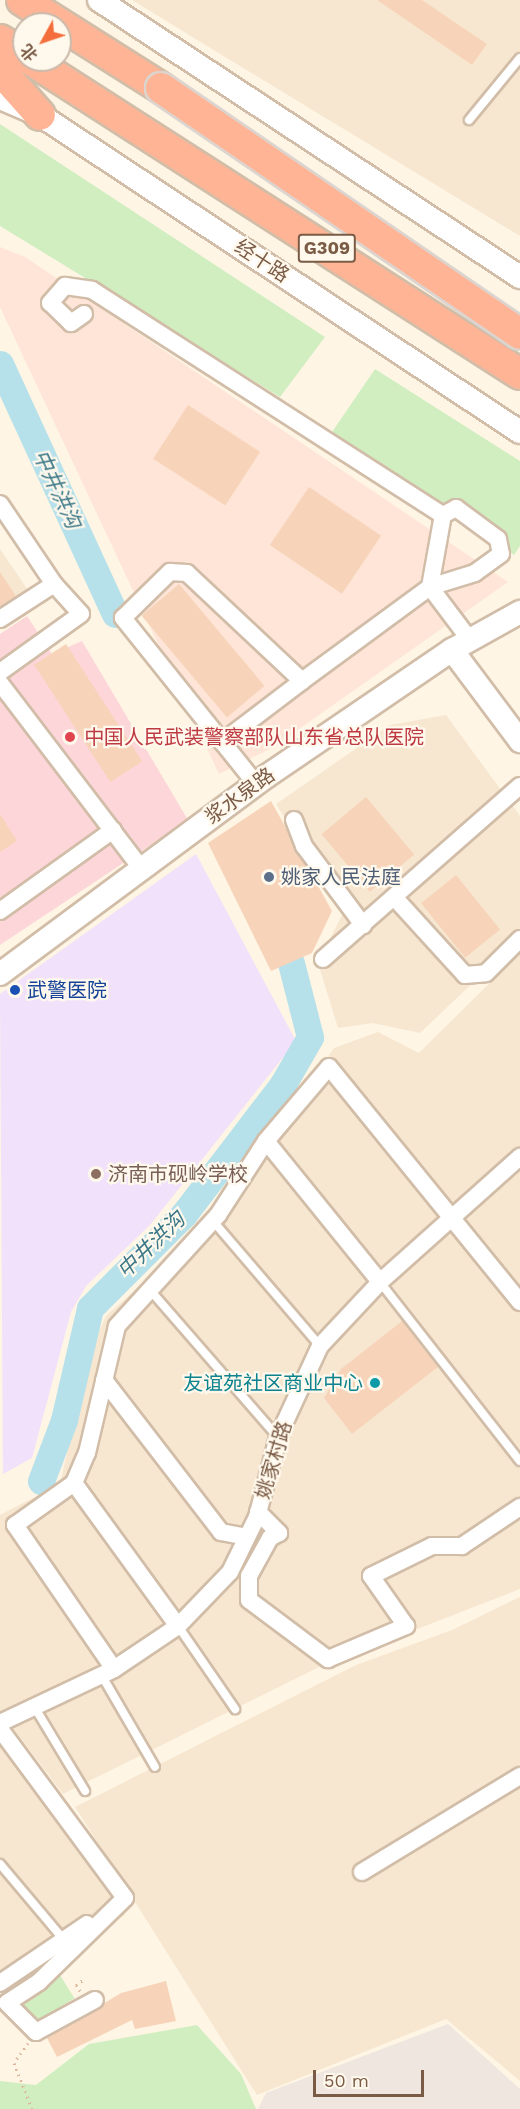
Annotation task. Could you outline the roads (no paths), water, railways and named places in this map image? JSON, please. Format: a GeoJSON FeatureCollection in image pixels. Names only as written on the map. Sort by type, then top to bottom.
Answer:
{"type":"FeatureCollection","features":[{"type":"Feature","properties":{"kind":"highway","name":"G309"},"geometry":{"type":"LineString","coordinates":[[22,0],[161,88],[520,334]]}},
{"type":"Feature","properties":{"kind":"highway"},"geometry":{"type":"LineString","coordinates":[[0,70],[40,115]]}},
{"type":"Feature","properties":{"kind":"highway","name":"G309"},"geometry":{"type":"LineString","coordinates":[[50,72],[520,374]]}},
{"type":"Feature","properties":{"kind":"main road"},"geometry":{"type":"LineString","coordinates":[[99,0],[520,277]]}},
{"type":"Feature","properties":{"kind":"main road","name":"经十路"},"geometry":{"type":"LineString","coordinates":[[0,98],[40,115],[520,432]]}},
{"type":"Feature","properties":{"kind":"main road","name":"浆水泉路"},"geometry":{"type":"LineString","coordinates":[[0,974],[256,784],[461,645],[520,612]]}},
{"type":"Feature","properties":{"kind":"main road"},"geometry":{"type":"LineString","coordinates":[[461,645],[520,741]]}},
{"type":"Feature","properties":{"kind":"street"},"geometry":{"type":"LineString","coordinates":[[84,314],[71,323],[50,303],[65,286],[92,290],[443,515]]}},
{"type":"Feature","properties":{"kind":"street"},"geometry":{"type":"LineString","coordinates":[[0,504],[54,584],[81,614],[0,672]]}},
{"type":"Feature","properties":{"kind":"street"},"geometry":{"type":"LineString","coordinates":[[222,742],[430,587],[475,573],[501,554],[498,539],[456,508],[443,515]]}},
{"type":"Feature","properties":{"kind":"street"},"geometry":{"type":"LineString","coordinates":[[443,515],[430,587],[461,645]]}},
{"type":"Feature","properties":{"kind":"street"},"geometry":{"type":"LineString","coordinates":[[256,784],[123,618],[170,572],[187,573],[302,681]]}},
{"type":"Feature","properties":{"kind":"street"},"geometry":{"type":"LineString","coordinates":[[0,619],[54,584]]}},
{"type":"Feature","properties":{"kind":"street"},"geometry":{"type":"LineString","coordinates":[[0,683],[141,868]]}},
{"type":"Feature","properties":{"kind":"street"},"geometry":{"type":"LineString","coordinates":[[324,959],[520,786]]}},
{"type":"Feature","properties":{"kind":"street"},"geometry":{"type":"LineString","coordinates":[[294,820],[304,846],[363,925]]}},
{"type":"Feature","properties":{"kind":"street"},"geometry":{"type":"LineString","coordinates":[[0,910],[113,830]]}},
{"type":"Feature","properties":{"kind":"street"},"geometry":{"type":"LineString","coordinates":[[394,897],[465,975],[486,973],[520,939]]}},
{"type":"Feature","properties":{"kind":"street"},"geometry":{"type":"LineString","coordinates":[[108,1673],[15,1525],[74,1483],[87,1453],[117,1326],[213,1221],[266,1141],[329,1067],[451,1220],[520,1302]]}},
{"type":"Feature","properties":{"kind":"street"},"geometry":{"type":"LineString","coordinates":[[266,1141],[380,1282]]}},
{"type":"Feature","properties":{"kind":"street","name":"姚家村路"},"geometry":{"type":"LineString","coordinates":[[0,1723],[108,1673],[178,1626],[230,1572],[258,1512],[278,1437],[320,1346],[380,1282],[520,1157]]}},
{"type":"Feature","properties":{"kind":"street"},"geometry":{"type":"LineString","coordinates":[[104,1380],[221,1532],[247,1537]]}},
{"type":"Feature","properties":{"kind":"street"},"geometry":{"type":"LineString","coordinates":[[74,1483],[178,1626]]}},
{"type":"Feature","properties":{"kind":"street"},"geometry":{"type":"LineString","coordinates":[[258,1512],[279,1533],[270,1538],[249,1576],[249,1600],[328,1659],[406,1626],[370,1576],[432,1546],[462,1546],[520,1507]]}},
{"type":"Feature","properties":{"kind":"street"},"geometry":{"type":"LineString","coordinates":[[0,1729],[125,1898]]}},
{"type":"Feature","properties":{"kind":"street"},"geometry":{"type":"LineString","coordinates":[[362,1872],[520,1776]]}},
{"type":"Feature","properties":{"kind":"street"},"geometry":{"type":"LineString","coordinates":[[0,1983],[125,1898]]}},
{"type":"Feature","properties":{"kind":"street"},"geometry":{"type":"LineString","coordinates":[[95,2000],[36,2032],[7,2002],[39,1982],[125,1898]]}},
{"type":"Feature","properties":{"kind":"lane"},"geometry":{"type":"LineString","coordinates":[[470,120],[520,58]]}},
{"type":"Feature","properties":{"kind":"lane"},"geometry":{"type":"LineString","coordinates":[[213,1221],[320,1346]]}},
{"type":"Feature","properties":{"kind":"lane"},"geometry":{"type":"LineString","coordinates":[[380,1282],[520,1461]]}},
{"type":"Feature","properties":{"kind":"lane"},"geometry":{"type":"LineString","coordinates":[[150,1290],[278,1437]]}},
{"type":"Feature","properties":{"kind":"lane"},"geometry":{"type":"LineString","coordinates":[[178,1626],[235,1709]]}},
{"type":"Feature","properties":{"kind":"lane"},"geometry":{"type":"LineString","coordinates":[[108,1673],[155,1767]]}},
{"type":"Feature","properties":{"kind":"lane"},"geometry":{"type":"LineString","coordinates":[[35,1708],[85,1791]]}},
{"type":"Feature","properties":{"kind":"lane"},"geometry":{"type":"LineString","coordinates":[[0,1863],[64,1940]]}},
{"type":"Feature","properties":{"kind":"waterway","name":"中井洪沟"},"geometry":{"type":"LineString","coordinates":[[0,364],[115,614]]}},
{"type":"Feature","properties":{"kind":"waterway","name":"中井洪沟"},"geometry":{"type":"LineString","coordinates":[[41,1481],[64,1420],[90,1308],[184,1214],[283,1084],[310,1037],[291,963]]}},
{"type":"Feature","properties":{"kind":"place","name":"中国人民武装警察部队山东省总队医院"},"geometry":{"type":"Point","coordinates":[70,737]}},
{"type":"Feature","properties":{"kind":"place","name":"姚家人民法庭"},"geometry":{"type":"Point","coordinates":[269,877]}},
{"type":"Feature","properties":{"kind":"place","name":"武警医院"},"geometry":{"type":"Point","coordinates":[15,990]}},
{"type":"Feature","properties":{"kind":"place","name":"济南市砚岭学校"},"geometry":{"type":"Point","coordinates":[96,1174]}},
{"type":"Feature","properties":{"kind":"place","name":"友谊苑社区商业中心"},"geometry":{"type":"Point","coordinates":[375,1383]}}]}
